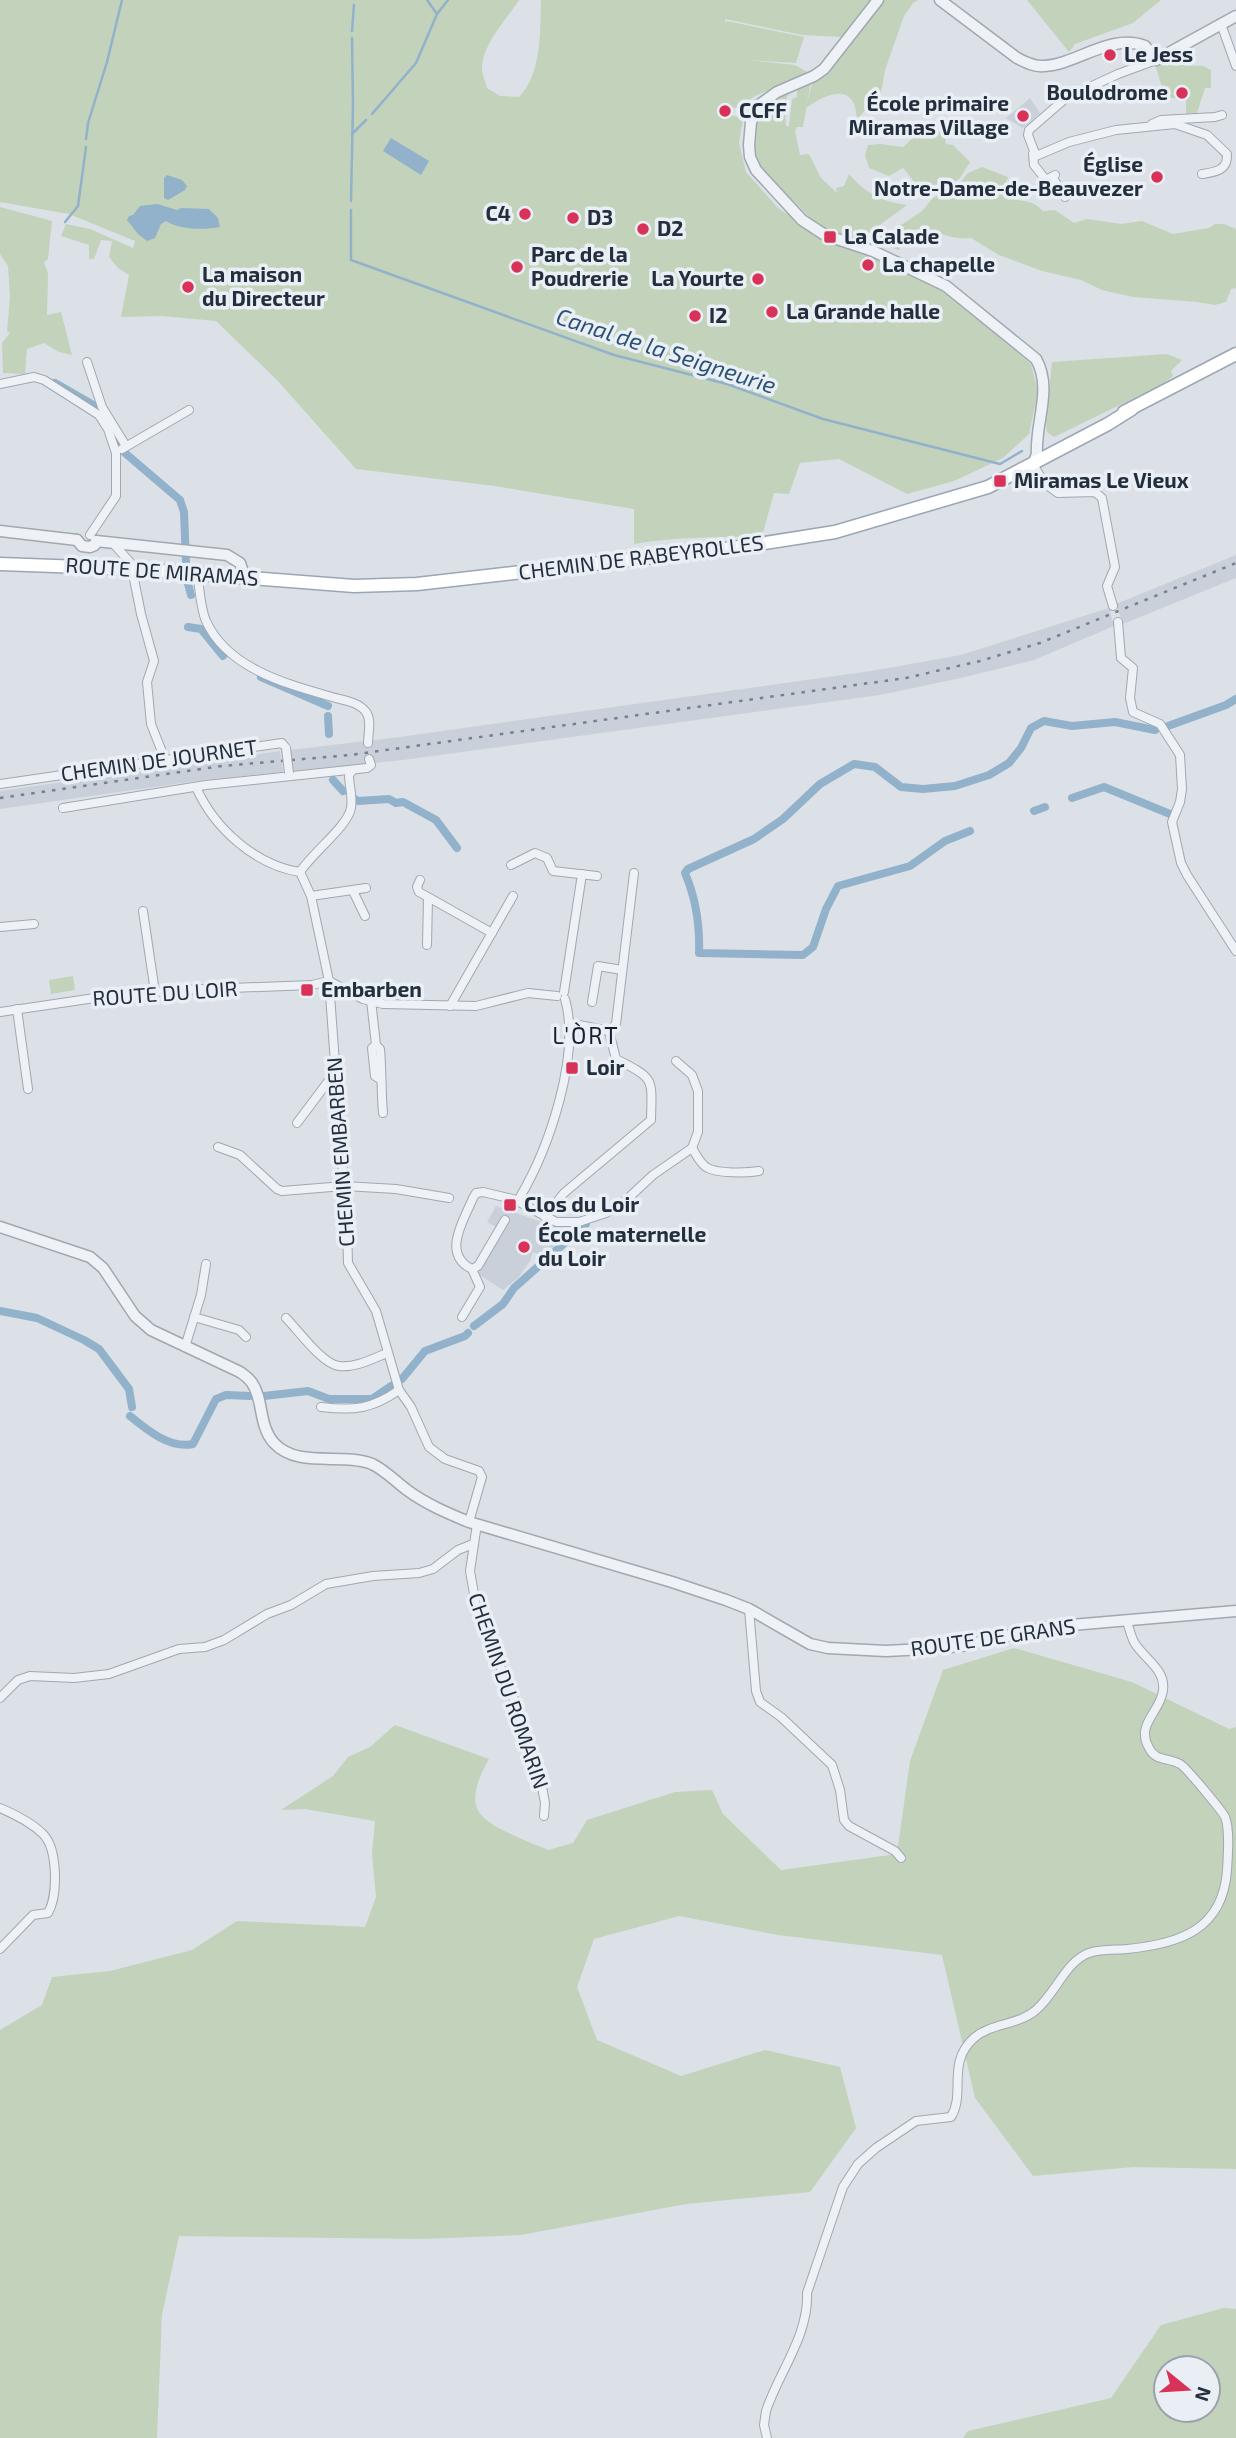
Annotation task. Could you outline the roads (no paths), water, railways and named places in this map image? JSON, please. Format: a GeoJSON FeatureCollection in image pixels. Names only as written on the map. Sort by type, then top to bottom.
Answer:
{"type":"FeatureCollection","features":[{"type":"Feature","properties":{"kind":"main road","name":"CHEMIN DE RABEYROLLES"},"geometry":{"type":"LineString","coordinates":[[954,497],[1236,354]]}},
{"type":"Feature","properties":{"kind":"main road","name":"CHEMIN DE RABEYROLLES"},"geometry":{"type":"LineString","coordinates":[[324,584],[417,584],[781,542],[860,526],[988,487],[1034,457],[1108,424],[1132,409]]}},
{"type":"Feature","properties":{"kind":"main road","name":"ROUTE DE MIRAMAS"},"geometry":{"type":"LineString","coordinates":[[0,564],[134,569],[324,584]]}},
{"type":"Feature","properties":{"kind":"street"},"geometry":{"type":"LineString","coordinates":[[878,0],[824,69],[764,99],[751,122],[750,157],[756,170],[802,220],[825,236],[889,257],[946,286],[1036,359],[1041,367],[1044,383],[1034,457],[1044,483],[1058,493],[1095,492],[1102,498],[1115,567],[1107,586],[1112,606]]}},
{"type":"Feature","properties":{"kind":"street"},"geometry":{"type":"LineString","coordinates":[[940,0],[1017,58],[1037,66],[1059,62],[1123,41],[1144,46],[1156,60]]}},
{"type":"Feature","properties":{"kind":"street"},"geometry":{"type":"LineString","coordinates":[[1065,197],[1051,177],[1034,165],[1029,130],[1066,98],[1156,60],[1236,16]]}},
{"type":"Feature","properties":{"kind":"street"},"geometry":{"type":"LineString","coordinates":[[1221,24],[1235,64]]}},
{"type":"Feature","properties":{"kind":"street"},"geometry":{"type":"LineString","coordinates":[[1150,127],[1161,120],[1222,115]]}},
{"type":"Feature","properties":{"kind":"street"},"geometry":{"type":"LineString","coordinates":[[1031,144],[1036,156],[1069,142],[1116,130],[1182,125],[1215,140],[1227,154],[1226,165],[1216,172],[1202,174]]}},
{"type":"Feature","properties":{"kind":"street"},"geometry":{"type":"LineString","coordinates":[[87,362],[102,407],[126,446]]}},
{"type":"Feature","properties":{"kind":"street"},"geometry":{"type":"LineString","coordinates":[[0,384],[34,377],[44,380],[99,415],[116,453],[116,496],[90,547],[82,546],[77,540],[0,531]]}},
{"type":"Feature","properties":{"kind":"street"},"geometry":{"type":"LineString","coordinates":[[116,453],[189,410]]}},
{"type":"Feature","properties":{"kind":"street"},"geometry":{"type":"LineString","coordinates":[[93,538],[227,555],[240,563],[245,578]]}},
{"type":"Feature","properties":{"kind":"street"},"geometry":{"type":"LineString","coordinates":[[113,542],[134,569],[141,614],[154,661],[147,682],[151,724],[166,762]]}},
{"type":"Feature","properties":{"kind":"street"},"geometry":{"type":"LineString","coordinates":[[197,573],[203,611],[222,645],[262,673],[298,688],[358,705],[369,718],[368,743]]}},
{"type":"Feature","properties":{"kind":"street"},"geometry":{"type":"LineString","coordinates":[[1118,622],[1121,657],[1133,668],[1130,698],[1133,712],[1160,724],[1180,755],[1182,789],[1172,822],[1181,863],[1186,876],[1236,951]]}},
{"type":"Feature","properties":{"kind":"street","name":"CHEMIN DE JOURNET"},"geometry":{"type":"LineString","coordinates":[[0,784],[74,772],[166,762],[282,743],[286,748],[290,775]]}},
{"type":"Feature","properties":{"kind":"street"},"geometry":{"type":"LineString","coordinates":[[300,872],[311,856],[347,819],[352,802],[349,775],[353,770],[371,765],[369,759]]}},
{"type":"Feature","properties":{"kind":"street","name":"CHEMIN DE JOURNET"},"geometry":{"type":"LineString","coordinates":[[63,808],[196,787],[353,770]]}},
{"type":"Feature","properties":{"kind":"street","name":"CHEMIN DE JOURNET"},"geometry":{"type":"LineString","coordinates":[[196,787],[229,834],[253,855],[300,872]]}},
{"type":"Feature","properties":{"kind":"street"},"geometry":{"type":"LineString","coordinates":[[511,865],[535,853],[547,858],[553,871],[597,876]]}},
{"type":"Feature","properties":{"kind":"street","name":"CHEMIN EMBARBEN"},"geometry":{"type":"LineString","coordinates":[[300,872],[311,896],[329,981],[348,1264],[376,1311],[399,1390],[411,1408],[429,1447],[445,1459],[479,1471],[482,1477],[473,1523]]}},
{"type":"Feature","properties":{"kind":"street"},"geometry":{"type":"LineString","coordinates":[[545,1216],[564,1193],[651,1120],[652,1086],[649,1078],[616,1059],[609,1031],[617,1019],[634,873]]}},
{"type":"Feature","properties":{"kind":"street"},"geometry":{"type":"LineString","coordinates":[[518,1200],[547,1142],[566,1069],[569,1023],[562,996],[582,874]]}},
{"type":"Feature","properties":{"kind":"street"},"geometry":{"type":"LineString","coordinates":[[420,880],[417,887],[428,898],[492,933]]}},
{"type":"Feature","properties":{"kind":"street"},"geometry":{"type":"LineString","coordinates":[[311,896],[366,888]]}},
{"type":"Feature","properties":{"kind":"street"},"geometry":{"type":"LineString","coordinates":[[353,891],[365,915]]}},
{"type":"Feature","properties":{"kind":"street"},"geometry":{"type":"LineString","coordinates":[[450,1006],[513,895]]}},
{"type":"Feature","properties":{"kind":"street"},"geometry":{"type":"LineString","coordinates":[[427,945],[428,898]]}},
{"type":"Feature","properties":{"kind":"street"},"geometry":{"type":"LineString","coordinates":[[143,911],[155,992]]}},
{"type":"Feature","properties":{"kind":"street"},"geometry":{"type":"LineString","coordinates":[[0,928],[34,924]]}},
{"type":"Feature","properties":{"kind":"street"},"geometry":{"type":"LineString","coordinates":[[592,1002],[598,966],[622,970]]}},
{"type":"Feature","properties":{"kind":"street"},"geometry":{"type":"LineString","coordinates":[[329,981],[363,999],[383,1004],[476,1006],[528,993],[562,996]]}},
{"type":"Feature","properties":{"kind":"street","name":"ROUTE DU LOIR"},"geometry":{"type":"LineString","coordinates":[[0,1012],[115,995],[312,985],[329,981]]}},
{"type":"Feature","properties":{"kind":"street"},"geometry":{"type":"LineString","coordinates":[[371,1000],[376,1045],[380,1049],[383,1113]]}},
{"type":"Feature","properties":{"kind":"street"},"geometry":{"type":"LineString","coordinates":[[17,1009],[28,1089]]}},
{"type":"Feature","properties":{"kind":"street"},"geometry":{"type":"LineString","coordinates":[[569,1023],[609,1031]]}},
{"type":"Feature","properties":{"kind":"street"},"geometry":{"type":"LineString","coordinates":[[462,1317],[480,1287],[472,1269],[464,1265],[455,1249],[458,1234],[476,1194],[483,1192],[518,1200],[556,1222],[579,1222],[606,1213],[624,1202],[653,1175],[692,1148],[698,1132],[698,1091],[692,1075],[676,1061]]}},
{"type":"Feature","properties":{"kind":"street"},"geometry":{"type":"LineString","coordinates":[[297,1123],[336,1071]]}},
{"type":"Feature","properties":{"kind":"street"},"geometry":{"type":"LineString","coordinates":[[218,1147],[240,1155],[282,1191],[344,1186],[396,1189],[449,1198]]}},
{"type":"Feature","properties":{"kind":"street"},"geometry":{"type":"LineString","coordinates":[[692,1148],[704,1166],[712,1170],[748,1173],[759,1171]]}},
{"type":"Feature","properties":{"kind":"street"},"geometry":{"type":"LineString","coordinates":[[472,1269],[478,1266],[505,1220]]}},
{"type":"Feature","properties":{"kind":"street","name":"ROUTE DE GRANS"},"geometry":{"type":"LineString","coordinates":[[0,1227],[90,1257],[112,1279],[135,1316],[151,1330],[240,1372],[251,1381],[256,1392],[266,1430],[275,1444],[288,1452],[308,1458],[350,1459],[373,1465],[439,1510],[473,1523],[673,1582],[749,1609],[810,1644],[886,1651],[962,1646],[1048,1627],[1236,1611]]}},
{"type":"Feature","properties":{"kind":"street"},"geometry":{"type":"LineString","coordinates":[[185,1347],[201,1295],[206,1264]]}},
{"type":"Feature","properties":{"kind":"street"},"geometry":{"type":"LineString","coordinates":[[194,1317],[239,1329],[246,1337]]}},
{"type":"Feature","properties":{"kind":"street"},"geometry":{"type":"LineString","coordinates":[[286,1318],[326,1360],[337,1366],[354,1365],[387,1353]]}},
{"type":"Feature","properties":{"kind":"street"},"geometry":{"type":"LineString","coordinates":[[321,1407],[370,1408],[399,1390]]}},
{"type":"Feature","properties":{"kind":"street","name":"CHEMIN DU ROMARIN"},"geometry":{"type":"LineString","coordinates":[[473,1523],[470,1571],[477,1611],[519,1711],[527,1745],[540,1776],[545,1802],[544,1816]]}},
{"type":"Feature","properties":{"kind":"street"},"geometry":{"type":"LineString","coordinates":[[0,1698],[18,1680],[30,1676],[74,1678],[109,1674],[179,1649],[205,1647],[291,1605],[326,1584],[373,1576],[419,1573],[433,1569],[458,1550],[473,1544]]}},
{"type":"Feature","properties":{"kind":"street"},"geometry":{"type":"LineString","coordinates":[[749,1609],[756,1691],[760,1702],[781,1717],[832,1765],[840,1790],[844,1820],[849,1826],[895,1851],[901,1858]]}},
{"type":"Feature","properties":{"kind":"street"},"geometry":{"type":"LineString","coordinates":[[766,2438],[766,2411],[804,2325],[808,2309],[807,2293],[843,2187],[858,2164],[876,2148],[916,2121],[951,2117],[958,2107],[956,2084],[960,2058],[973,2039],[988,2029],[1030,2015],[1050,1998],[1070,1965],[1090,1952],[1167,1943],[1195,1931],[1215,1913],[1226,1882],[1228,1845],[1225,1816],[1183,1765],[1153,1755],[1147,1745],[1144,1730],[1148,1718],[1160,1702],[1162,1678],[1134,1642],[1127,1621]]}},
{"type":"Feature","properties":{"kind":"street"},"geometry":{"type":"LineString","coordinates":[[0,1808],[43,1834],[50,1843],[55,1881],[48,1913],[33,1915],[0,1949]]}},
{"type":"Feature","properties":{"kind":"water"},"geometry":{"type":"Polygon","coordinates":[[[391,138],[429,161],[421,175],[383,151],[391,138]]]}},
{"type":"Feature","properties":{"kind":"water"},"geometry":{"type":"Polygon","coordinates":[[[167,175],[182,180],[187,186],[168,200],[164,198],[164,178],[167,175]]]}},
{"type":"Feature","properties":{"kind":"water"},"geometry":{"type":"Polygon","coordinates":[[[157,204],[177,210],[209,209],[218,218],[220,227],[192,228],[166,221],[161,224],[155,238],[147,241],[127,220],[140,206],[157,204]]]}},
{"type":"Feature","properties":{"kind":"waterway"},"geometry":{"type":"LineString","coordinates":[[86,139],[122,0]]}},
{"type":"Feature","properties":{"kind":"waterway"},"geometry":{"type":"LineString","coordinates":[[427,0],[437,14]]}},
{"type":"Feature","properties":{"kind":"waterway"},"geometry":{"type":"LineString","coordinates":[[372,114],[416,63],[437,14],[448,0]]}},
{"type":"Feature","properties":{"kind":"waterway"},"geometry":{"type":"LineString","coordinates":[[352,31],[354,5]]}},
{"type":"Feature","properties":{"kind":"waterway"},"geometry":{"type":"LineString","coordinates":[[351,201],[352,38]]}},
{"type":"Feature","properties":{"kind":"waterway"},"geometry":{"type":"LineString","coordinates":[[352,134],[366,120]]}},
{"type":"Feature","properties":{"kind":"waterway"},"geometry":{"type":"LineString","coordinates":[[65,222],[78,206],[86,147]]}},
{"type":"Feature","properties":{"kind":"waterway","name":"Canal de la Seigneurie"},"geometry":{"type":"LineString","coordinates":[[351,210],[351,260],[614,355],[727,384],[823,419],[1000,464],[1022,451]]}},
{"type":"Feature","properties":{"kind":"waterway"},"geometry":{"type":"LineString","coordinates":[[55,383],[102,410],[105,416]]}},
{"type":"Feature","properties":{"kind":"waterway"},"geometry":{"type":"LineString","coordinates":[[114,434],[125,453],[180,500],[184,512],[186,563]]}},
{"type":"Feature","properties":{"kind":"waterway"},"geometry":{"type":"LineString","coordinates":[[187,580],[191,595]]}},
{"type":"Feature","properties":{"kind":"waterway"},"geometry":{"type":"LineString","coordinates":[[188,627],[201,629],[223,656]]}},
{"type":"Feature","properties":{"kind":"waterway"},"geometry":{"type":"LineString","coordinates":[[261,677],[328,706]]}},
{"type":"Feature","properties":{"kind":"waterway"},"geometry":{"type":"LineString","coordinates":[[1168,726],[1236,699]]}},
{"type":"Feature","properties":{"kind":"waterway"},"geometry":{"type":"LineString","coordinates":[[328,716],[329,734]]}},
{"type":"Feature","properties":{"kind":"waterway"},"geometry":{"type":"LineString","coordinates":[[970,831],[945,841],[910,866],[838,886],[826,909],[813,947],[803,955],[699,953],[696,913],[685,873],[688,869],[754,839],[783,819],[820,784],[854,764],[875,767],[901,787],[923,789],[955,786],[989,775],[1009,763],[1021,748],[1031,728],[1044,721],[1072,726],[1115,722],[1155,730]]}},
{"type":"Feature","properties":{"kind":"waterway"},"geometry":{"type":"LineString","coordinates":[[333,780],[343,791]]}},
{"type":"Feature","properties":{"kind":"waterway"},"geometry":{"type":"LineString","coordinates":[[1072,798],[1104,787],[1170,814]]}},
{"type":"Feature","properties":{"kind":"waterway"},"geometry":{"type":"LineString","coordinates":[[355,799],[389,799],[396,803],[403,802],[436,820],[457,848]]}},
{"type":"Feature","properties":{"kind":"waterway"},"geometry":{"type":"LineString","coordinates":[[1034,811],[1045,807]]}},
{"type":"Feature","properties":{"kind":"waterway"},"geometry":{"type":"LineString","coordinates":[[474,1326],[503,1304],[514,1288],[586,1224]]}},
{"type":"Feature","properties":{"kind":"waterway"},"geometry":{"type":"LineString","coordinates":[[0,1311],[37,1318],[99,1349],[129,1389],[132,1407]]}},
{"type":"Feature","properties":{"kind":"waterway"},"geometry":{"type":"LineString","coordinates":[[402,1379],[425,1351],[468,1333]]}},
{"type":"Feature","properties":{"kind":"waterway"},"geometry":{"type":"LineString","coordinates":[[264,1396],[308,1391],[329,1399],[372,1399],[391,1386]]}},
{"type":"Feature","properties":{"kind":"waterway"},"geometry":{"type":"LineString","coordinates":[[130,1416],[167,1441],[193,1444],[216,1399],[226,1395],[250,1396]]}},
{"type":"Feature","properties":{"kind":"railway"},"geometry":{"type":"LineString","coordinates":[[0,798],[222,766],[350,755],[906,678],[980,661],[1040,643],[1236,563]]}},
{"type":"Feature","properties":{"kind":"place","name":"Le Jess"},"geometry":{"type":"Point","coordinates":[1110,55]}},
{"type":"Feature","properties":{"kind":"place","name":"Boulodrome"},"geometry":{"type":"Point","coordinates":[1182,93]}},
{"type":"Feature","properties":{"kind":"place","name":"CCFF"},"geometry":{"type":"Point","coordinates":[725,111]}},
{"type":"Feature","properties":{"kind":"place","name":"École primaire Miramas Village"},"geometry":{"type":"Point","coordinates":[1023,116]}},
{"type":"Feature","properties":{"kind":"place","name":"Église Notre-Dame-de-Beauvezer"},"geometry":{"type":"Point","coordinates":[1157,177]}},
{"type":"Feature","properties":{"kind":"place","name":"C4"},"geometry":{"type":"Point","coordinates":[525,214]}},
{"type":"Feature","properties":{"kind":"place","name":"D3"},"geometry":{"type":"Point","coordinates":[573,218]}},
{"type":"Feature","properties":{"kind":"place","name":"D2"},"geometry":{"type":"Point","coordinates":[643,229]}},
{"type":"Feature","properties":{"kind":"place","name":"La Calade"},"geometry":{"type":"Point","coordinates":[830,237]}},
{"type":"Feature","properties":{"kind":"place","name":"La chapelle"},"geometry":{"type":"Point","coordinates":[868,265]}},
{"type":"Feature","properties":{"kind":"place","name":"Parc de la Poudrerie"},"geometry":{"type":"Point","coordinates":[517,267]}},
{"type":"Feature","properties":{"kind":"place","name":"La Yourte"},"geometry":{"type":"Point","coordinates":[758,279]}},
{"type":"Feature","properties":{"kind":"place","name":"La maison du Directeur"},"geometry":{"type":"Point","coordinates":[188,287]}},
{"type":"Feature","properties":{"kind":"place","name":"La Grande halle"},"geometry":{"type":"Point","coordinates":[772,312]}},
{"type":"Feature","properties":{"kind":"place","name":"I2"},"geometry":{"type":"Point","coordinates":[695,316]}},
{"type":"Feature","properties":{"kind":"place","name":"Miramas Le Vieux"},"geometry":{"type":"Point","coordinates":[1000,481]}},
{"type":"Feature","properties":{"kind":"place","name":"Embarben"},"geometry":{"type":"Point","coordinates":[307,990]}},
{"type":"Feature","properties":{"kind":"place","name":"Loir"},"geometry":{"type":"Point","coordinates":[572,1068]}},
{"type":"Feature","properties":{"kind":"place","name":"Clos du Loir"},"geometry":{"type":"Point","coordinates":[510,1205]}},
{"type":"Feature","properties":{"kind":"place","name":"École maternelle du Loir"},"geometry":{"type":"Point","coordinates":[524,1247]}},
{"type":"Feature","properties":{"kind":"district","name":"L'ÒRT"},"geometry":{"type":"Point","coordinates":[586,1036]}}]}
